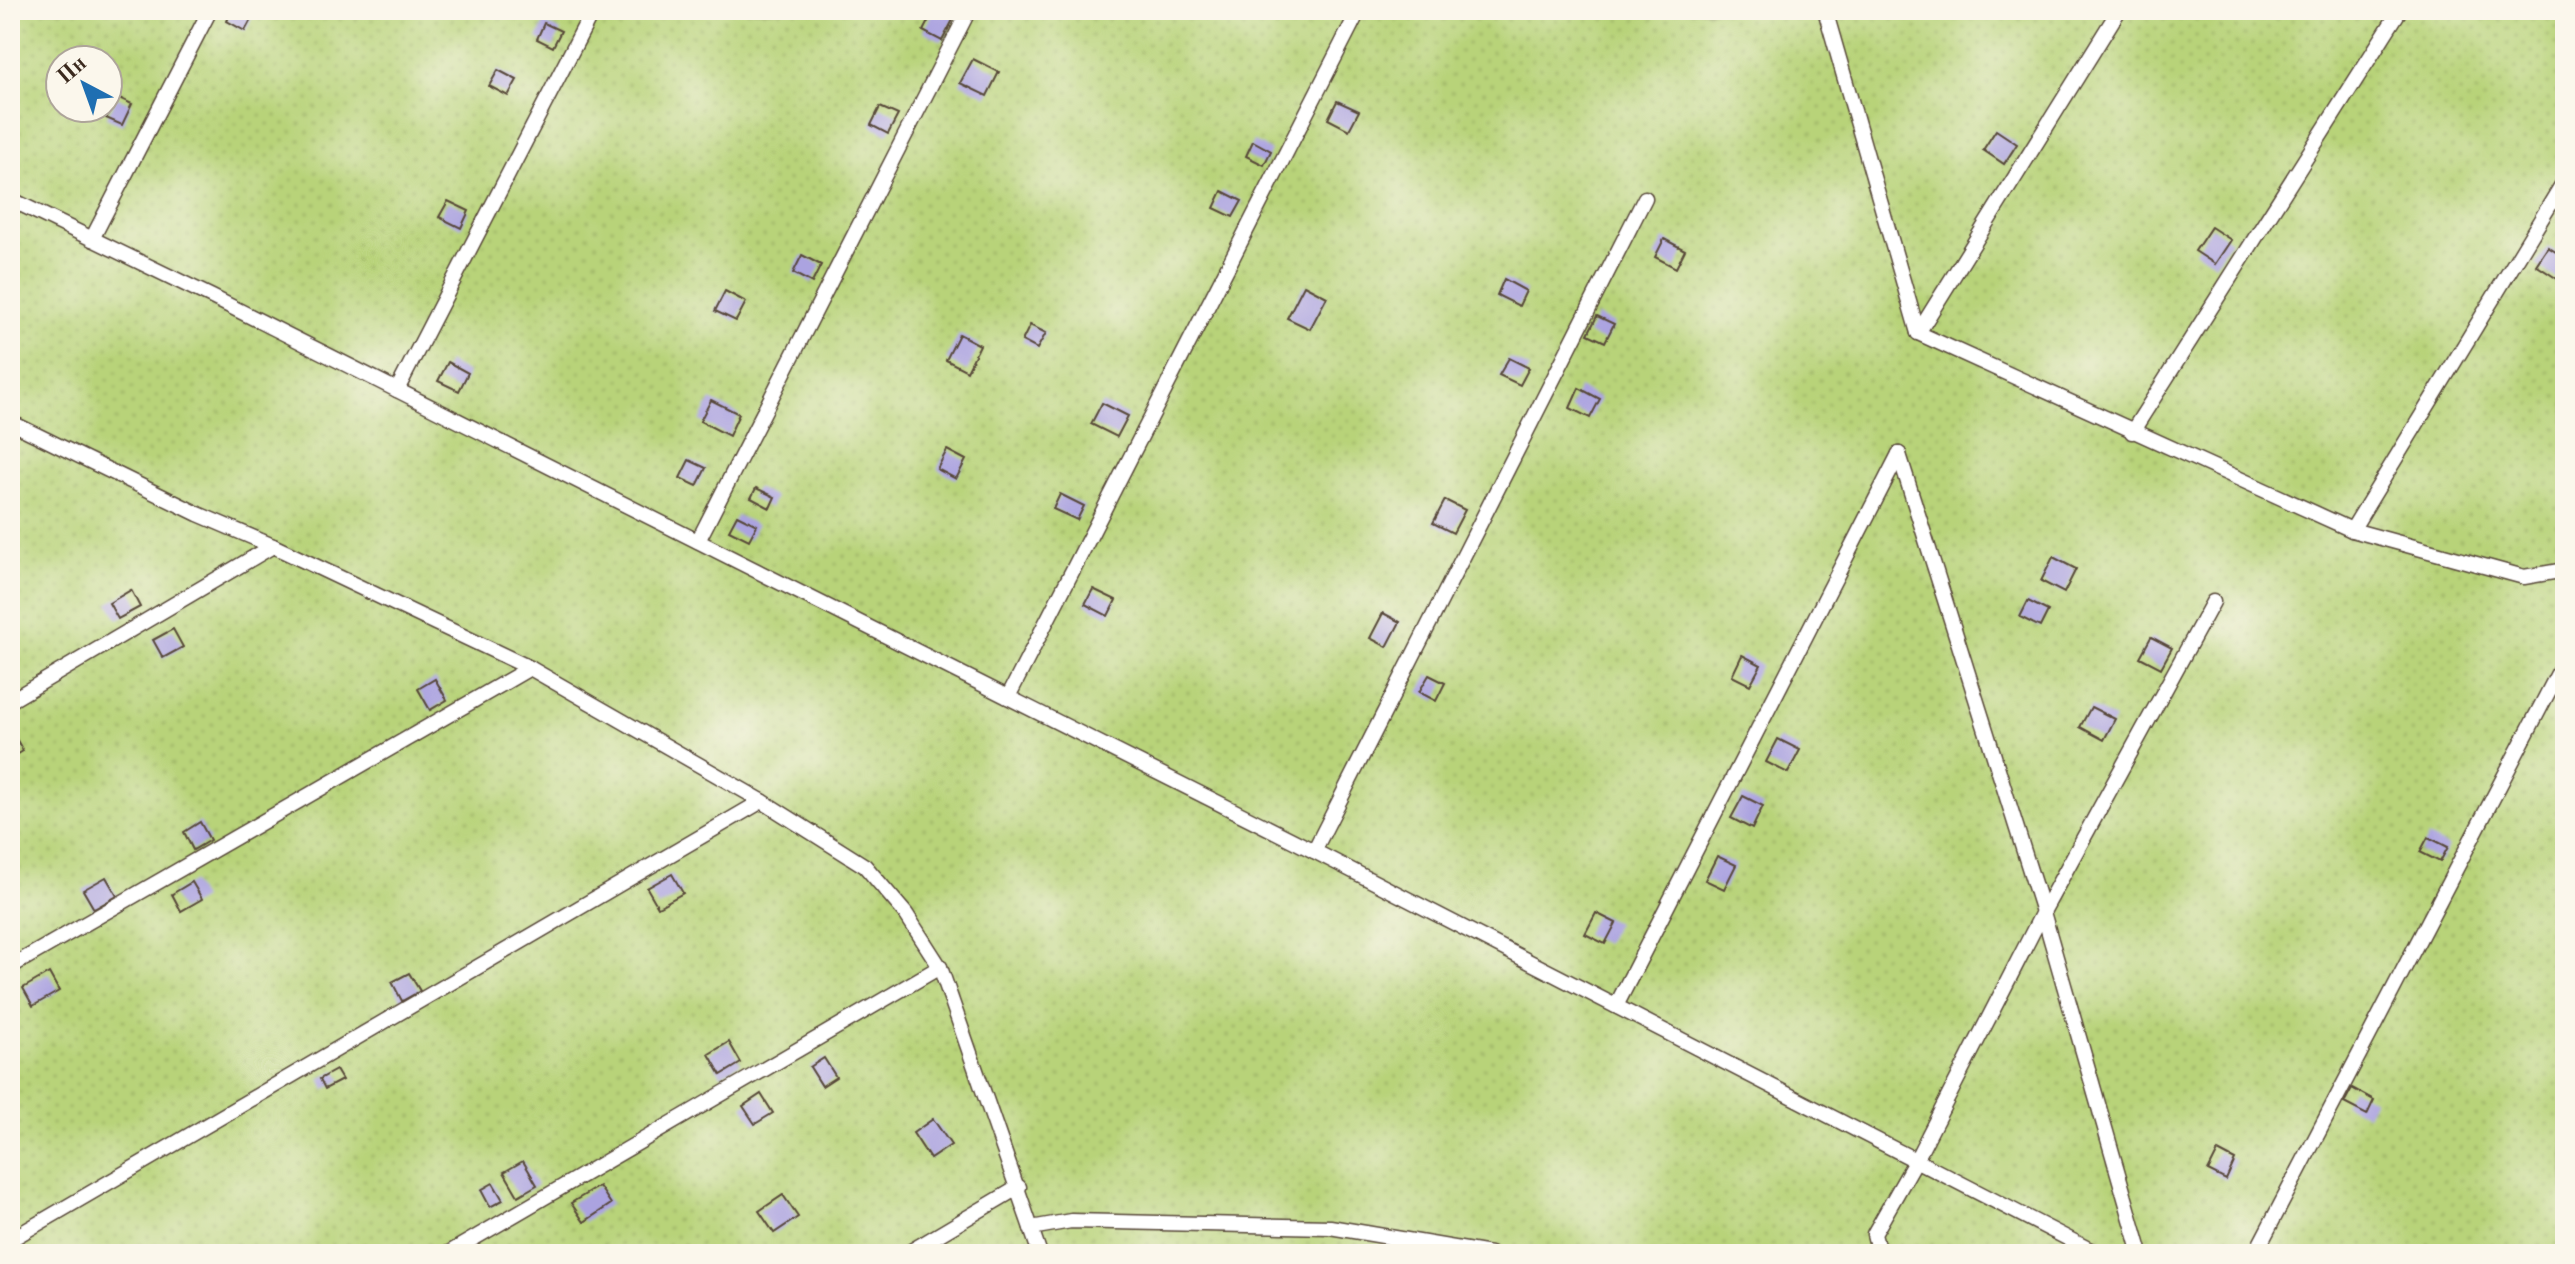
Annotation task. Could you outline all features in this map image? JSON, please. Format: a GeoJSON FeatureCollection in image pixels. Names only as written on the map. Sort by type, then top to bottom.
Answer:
{"type":"FeatureCollection","features":[{"type":"Feature","properties":{"kind":"lane"},"geometry":{"type":"LineString","coordinates":[[92,239],[210,10]]}},
{"type":"Feature","properties":{"kind":"lane"},"geometry":{"type":"LineString","coordinates":[[397,390],[593,10]]}},
{"type":"Feature","properties":{"kind":"lane"},"geometry":{"type":"LineString","coordinates":[[698,541],[969,10]]}},
{"type":"Feature","properties":{"kind":"lane"},"geometry":{"type":"LineString","coordinates":[[1008,697],[1359,10]]}},
{"type":"Feature","properties":{"kind":"lane"},"geometry":{"type":"LineString","coordinates":[[1825,10],[1918,333],[2352,530],[2524,577],[2565,570]]}},
{"type":"Feature","properties":{"kind":"lane"},"geometry":{"type":"LineString","coordinates":[[1918,333],[2119,10]]}},
{"type":"Feature","properties":{"kind":"lane"},"geometry":{"type":"LineString","coordinates":[[2132,432],[2400,10]]}},
{"type":"Feature","properties":{"kind":"lane"},"geometry":{"type":"LineString","coordinates":[[2352,530],[2565,180]]}},
{"type":"Feature","properties":{"kind":"lane"},"geometry":{"type":"LineString","coordinates":[[1314,851],[1645,198]]}},
{"type":"Feature","properties":{"kind":"lane"},"geometry":{"type":"LineString","coordinates":[[10,199],[1314,851],[2098,1254]]}},
{"type":"Feature","properties":{"kind":"lane"},"geometry":{"type":"LineString","coordinates":[[13,426],[530,668],[762,801],[865,866],[906,914],[940,967],[1040,1254]]}},
{"type":"Feature","properties":{"kind":"lane"},"geometry":{"type":"LineString","coordinates":[[1616,1006],[1899,454],[2043,912],[2141,1254]]}},
{"type":"Feature","properties":{"kind":"lane"},"geometry":{"type":"LineString","coordinates":[[10,701],[273,546]]}},
{"type":"Feature","properties":{"kind":"lane"},"geometry":{"type":"LineString","coordinates":[[1879,1254],[1874,1234],[1916,1160],[2043,912],[2213,602]]}},
{"type":"Feature","properties":{"kind":"lane"},"geometry":{"type":"LineString","coordinates":[[2255,1254],[2565,660]]}},
{"type":"Feature","properties":{"kind":"lane"},"geometry":{"type":"LineString","coordinates":[[10,967],[530,668]]}},
{"type":"Feature","properties":{"kind":"lane"},"geometry":{"type":"LineString","coordinates":[[10,1240],[762,801]]}},
{"type":"Feature","properties":{"kind":"lane"},"geometry":{"type":"LineString","coordinates":[[447,1254],[940,967]]}},
{"type":"Feature","properties":{"kind":"lane"},"geometry":{"type":"LineString","coordinates":[[906,1254],[1019,1187]]}},
{"type":"Feature","properties":{"kind":"lane"},"geometry":{"type":"LineString","coordinates":[[1031,1228],[1071,1221],[1330,1227],[1490,1254]]}},
{"type":"Feature","properties":{"kind":"green space"},"geometry":{"type":"Polygon","coordinates":[[[10,10],[2565,10],[2565,1254],[10,1254],[10,10]]]}},
{"type":"Feature","properties":{"kind":"building"},"geometry":{"type":"Polygon","coordinates":[[[232,10],[255,12],[245,31],[227,21],[232,10]]]}},
{"type":"Feature","properties":{"kind":"building"},"geometry":{"type":"Polygon","coordinates":[[[934,10],[944,10],[955,16],[942,41],[923,31],[934,10]]]}},
{"type":"Feature","properties":{"kind":"building"},"geometry":{"type":"Polygon","coordinates":[[[544,23],[561,31],[553,47],[537,39],[544,23]]]}},
{"type":"Feature","properties":{"kind":"building"},"geometry":{"type":"Polygon","coordinates":[[[973,59],[999,72],[987,96],[960,83],[973,59]]]}},
{"type":"Feature","properties":{"kind":"building"},"geometry":{"type":"Polygon","coordinates":[[[498,70],[517,80],[508,96],[489,86],[498,70]]]}},
{"type":"Feature","properties":{"kind":"building"},"geometry":{"type":"Polygon","coordinates":[[[124,100],[132,104],[124,121],[124,100]]]}},
{"type":"Feature","properties":{"kind":"building"},"geometry":{"type":"Polygon","coordinates":[[[1337,101],[1359,111],[1349,130],[1328,119],[1337,101]]]}},
{"type":"Feature","properties":{"kind":"building"},"geometry":{"type":"Polygon","coordinates":[[[880,107],[898,115],[888,134],[871,125],[880,107]]]}},
{"type":"Feature","properties":{"kind":"building"},"geometry":{"type":"Polygon","coordinates":[[[1996,130],[2017,144],[2004,164],[1983,150],[1996,130]]]}},
{"type":"Feature","properties":{"kind":"building"},"geometry":{"type":"Polygon","coordinates":[[[1253,141],[1271,151],[1264,165],[1246,156],[1253,141]]]}},
{"type":"Feature","properties":{"kind":"building"},"geometry":{"type":"Polygon","coordinates":[[[1222,191],[1242,201],[1233,217],[1214,208],[1222,191]]]}},
{"type":"Feature","properties":{"kind":"building"},"geometry":{"type":"Polygon","coordinates":[[[448,201],[469,211],[461,228],[439,217],[448,201]]]}},
{"type":"Feature","properties":{"kind":"building"},"geometry":{"type":"Polygon","coordinates":[[[2211,227],[2231,240],[2215,264],[2195,251],[2211,227]]]}},
{"type":"Feature","properties":{"kind":"building"},"geometry":{"type":"Polygon","coordinates":[[[1664,239],[1685,250],[1676,268],[1655,257],[1664,239]]]}},
{"type":"Feature","properties":{"kind":"building"},"geometry":{"type":"Polygon","coordinates":[[[2548,247],[2565,258],[2565,284],[2536,265],[2548,247]]]}},
{"type":"Feature","properties":{"kind":"building"},"geometry":{"type":"Polygon","coordinates":[[[802,255],[821,265],[812,283],[793,273],[802,255]]]}},
{"type":"Feature","properties":{"kind":"building"},"geometry":{"type":"Polygon","coordinates":[[[1504,279],[1526,291],[1519,306],[1497,295],[1504,279]]]}},
{"type":"Feature","properties":{"kind":"building"},"geometry":{"type":"Polygon","coordinates":[[[1304,285],[1327,297],[1310,329],[1287,318],[1304,285]]]}},
{"type":"Feature","properties":{"kind":"building"},"geometry":{"type":"Polygon","coordinates":[[[725,291],[746,302],[736,321],[715,311],[725,291]]]}},
{"type":"Feature","properties":{"kind":"building"},"geometry":{"type":"Polygon","coordinates":[[[1597,316],[1614,324],[1605,342],[1588,334],[1597,316]]]}},
{"type":"Feature","properties":{"kind":"building"},"geometry":{"type":"Polygon","coordinates":[[[1030,325],[1046,333],[1037,349],[1022,341],[1030,325]]]}},
{"type":"Feature","properties":{"kind":"building"},"geometry":{"type":"Polygon","coordinates":[[[959,334],[980,345],[967,371],[946,360],[959,334]]]}},
{"type":"Feature","properties":{"kind":"building"},"geometry":{"type":"Polygon","coordinates":[[[1509,358],[1529,368],[1520,385],[1499,375],[1509,358]]]}},
{"type":"Feature","properties":{"kind":"building"},"geometry":{"type":"Polygon","coordinates":[[[448,362],[468,373],[459,391],[438,381],[448,362]]]}},
{"type":"Feature","properties":{"kind":"building"},"geometry":{"type":"Polygon","coordinates":[[[1579,388],[1600,399],[1590,418],[1570,408],[1579,388]]]}},
{"type":"Feature","properties":{"kind":"building"},"geometry":{"type":"Polygon","coordinates":[[[711,400],[739,414],[729,436],[700,421],[711,400]]]}},
{"type":"Feature","properties":{"kind":"building"},"geometry":{"type":"Polygon","coordinates":[[[1102,403],[1128,416],[1117,437],[1091,424],[1102,403]]]}},
{"type":"Feature","properties":{"kind":"building"},"geometry":{"type":"Polygon","coordinates":[[[947,450],[966,460],[956,479],[937,469],[947,450]]]}},
{"type":"Feature","properties":{"kind":"building"},"geometry":{"type":"Polygon","coordinates":[[[689,460],[706,468],[697,486],[680,478],[689,460]]]}},
{"type":"Feature","properties":{"kind":"building"},"geometry":{"type":"Polygon","coordinates":[[[756,488],[775,497],[770,508],[751,498],[756,488]]]}},
{"type":"Feature","properties":{"kind":"building"},"geometry":{"type":"Polygon","coordinates":[[[1060,494],[1084,506],[1077,520],[1053,509],[1060,494]]]}},
{"type":"Feature","properties":{"kind":"building"},"geometry":{"type":"Polygon","coordinates":[[[1445,500],[1465,510],[1453,533],[1433,523],[1445,500]]]}},
{"type":"Feature","properties":{"kind":"building"},"geometry":{"type":"Polygon","coordinates":[[[737,515],[757,525],[749,540],[729,530],[737,515]]]}},
{"type":"Feature","properties":{"kind":"building"},"geometry":{"type":"Polygon","coordinates":[[[2053,557],[2076,569],[2064,593],[2041,581],[2053,557]]]}},
{"type":"Feature","properties":{"kind":"building"},"geometry":{"type":"Polygon","coordinates":[[[1093,589],[1116,600],[1108,616],[1085,604],[1093,589]]]}},
{"type":"Feature","properties":{"kind":"building"},"geometry":{"type":"Polygon","coordinates":[[[131,590],[140,607],[118,619],[109,603],[131,590]]]}},
{"type":"Feature","properties":{"kind":"building"},"geometry":{"type":"Polygon","coordinates":[[[2028,601],[2048,611],[2040,627],[2020,617],[2028,601]]]}},
{"type":"Feature","properties":{"kind":"building"},"geometry":{"type":"Polygon","coordinates":[[[1383,613],[1400,622],[1387,647],[1370,638],[1383,613]]]}},
{"type":"Feature","properties":{"kind":"building"},"geometry":{"type":"Polygon","coordinates":[[[173,629],[183,647],[163,658],[153,640],[173,629]]]}},
{"type":"Feature","properties":{"kind":"building"},"geometry":{"type":"Polygon","coordinates":[[[2151,637],[2172,648],[2161,668],[2140,657],[2151,637]]]}},
{"type":"Feature","properties":{"kind":"building"},"geometry":{"type":"Polygon","coordinates":[[[1742,655],[1761,665],[1750,685],[1732,676],[1742,655]]]}},
{"type":"Feature","properties":{"kind":"building"},"geometry":{"type":"Polygon","coordinates":[[[1429,675],[1445,683],[1436,701],[1419,692],[1429,675]]]}},
{"type":"Feature","properties":{"kind":"building"},"geometry":{"type":"Polygon","coordinates":[[[435,679],[447,700],[430,710],[418,689],[435,679]]]}},
{"type":"Feature","properties":{"kind":"building"},"geometry":{"type":"Polygon","coordinates":[[[2091,707],[2115,719],[2104,740],[2080,727],[2091,707]]]}},
{"type":"Feature","properties":{"kind":"building"},"geometry":{"type":"Polygon","coordinates":[[[10,728],[23,751],[10,759],[10,728]]]}},
{"type":"Feature","properties":{"kind":"building"},"geometry":{"type":"Polygon","coordinates":[[[1778,739],[1800,750],[1788,773],[1766,762],[1778,739]]]}},
{"type":"Feature","properties":{"kind":"building"},"geometry":{"type":"Polygon","coordinates":[[[1743,796],[1763,806],[1752,829],[1731,818],[1743,796]]]}},
{"type":"Feature","properties":{"kind":"building"},"geometry":{"type":"Polygon","coordinates":[[[200,822],[210,840],[193,850],[184,832],[200,822]]]}},
{"type":"Feature","properties":{"kind":"building"},"geometry":{"type":"Polygon","coordinates":[[[2428,837],[2448,847],[2440,862],[2420,852],[2428,837]]]}},
{"type":"Feature","properties":{"kind":"building"},"geometry":{"type":"Polygon","coordinates":[[[1717,856],[1736,865],[1724,889],[1705,880],[1717,856]]]}},
{"type":"Feature","properties":{"kind":"building"},"geometry":{"type":"Polygon","coordinates":[[[672,874],[683,893],[658,907],[647,888],[672,874]]]}},
{"type":"Feature","properties":{"kind":"building"},"geometry":{"type":"Polygon","coordinates":[[[106,877],[117,896],[94,909],[83,890],[106,877]]]}},
{"type":"Feature","properties":{"kind":"building"},"geometry":{"type":"Polygon","coordinates":[[[192,882],[202,899],[181,911],[172,894],[192,882]]]}},
{"type":"Feature","properties":{"kind":"building"},"geometry":{"type":"Polygon","coordinates":[[[1596,913],[1616,923],[1605,944],[1585,934],[1596,913]]]}},
{"type":"Feature","properties":{"kind":"building"},"geometry":{"type":"Polygon","coordinates":[[[49,973],[59,991],[33,1006],[23,988],[49,973]]]}},
{"type":"Feature","properties":{"kind":"building"},"geometry":{"type":"Polygon","coordinates":[[[409,973],[420,991],[402,1001],[392,982],[409,973]]]}},
{"type":"Feature","properties":{"kind":"building"},"geometry":{"type":"Polygon","coordinates":[[[729,1042],[741,1063],[721,1075],[709,1054],[729,1042]]]}},
{"type":"Feature","properties":{"kind":"building"},"geometry":{"type":"Polygon","coordinates":[[[824,1058],[836,1077],[822,1086],[810,1067],[824,1058]]]}},
{"type":"Feature","properties":{"kind":"building"},"geometry":{"type":"Polygon","coordinates":[[[336,1070],[342,1080],[325,1089],[320,1079],[336,1070]]]}},
{"type":"Feature","properties":{"kind":"building"},"geometry":{"type":"Polygon","coordinates":[[[2352,1088],[2374,1100],[2367,1115],[2344,1103],[2352,1088]]]}},
{"type":"Feature","properties":{"kind":"building"},"geometry":{"type":"Polygon","coordinates":[[[761,1094],[773,1113],[755,1124],[743,1106],[761,1094]]]}},
{"type":"Feature","properties":{"kind":"building"},"geometry":{"type":"Polygon","coordinates":[[[933,1119],[951,1145],[930,1159],[913,1133],[933,1119]]]}},
{"type":"Feature","properties":{"kind":"building"},"geometry":{"type":"Polygon","coordinates":[[[2218,1151],[2235,1160],[2226,1180],[2208,1171],[2218,1151]]]}},
{"type":"Feature","properties":{"kind":"building"},"geometry":{"type":"Polygon","coordinates":[[[523,1161],[537,1185],[518,1196],[504,1172],[523,1161]]]}},
{"type":"Feature","properties":{"kind":"building"},"geometry":{"type":"Polygon","coordinates":[[[493,1183],[503,1200],[490,1207],[481,1190],[493,1183]]]}},
{"type":"Feature","properties":{"kind":"building"},"geometry":{"type":"Polygon","coordinates":[[[599,1186],[611,1204],[584,1222],[571,1203],[599,1186]]]}},
{"type":"Feature","properties":{"kind":"building"},"geometry":{"type":"Polygon","coordinates":[[[783,1195],[798,1217],[774,1233],[759,1211],[783,1195]]]}}]}
